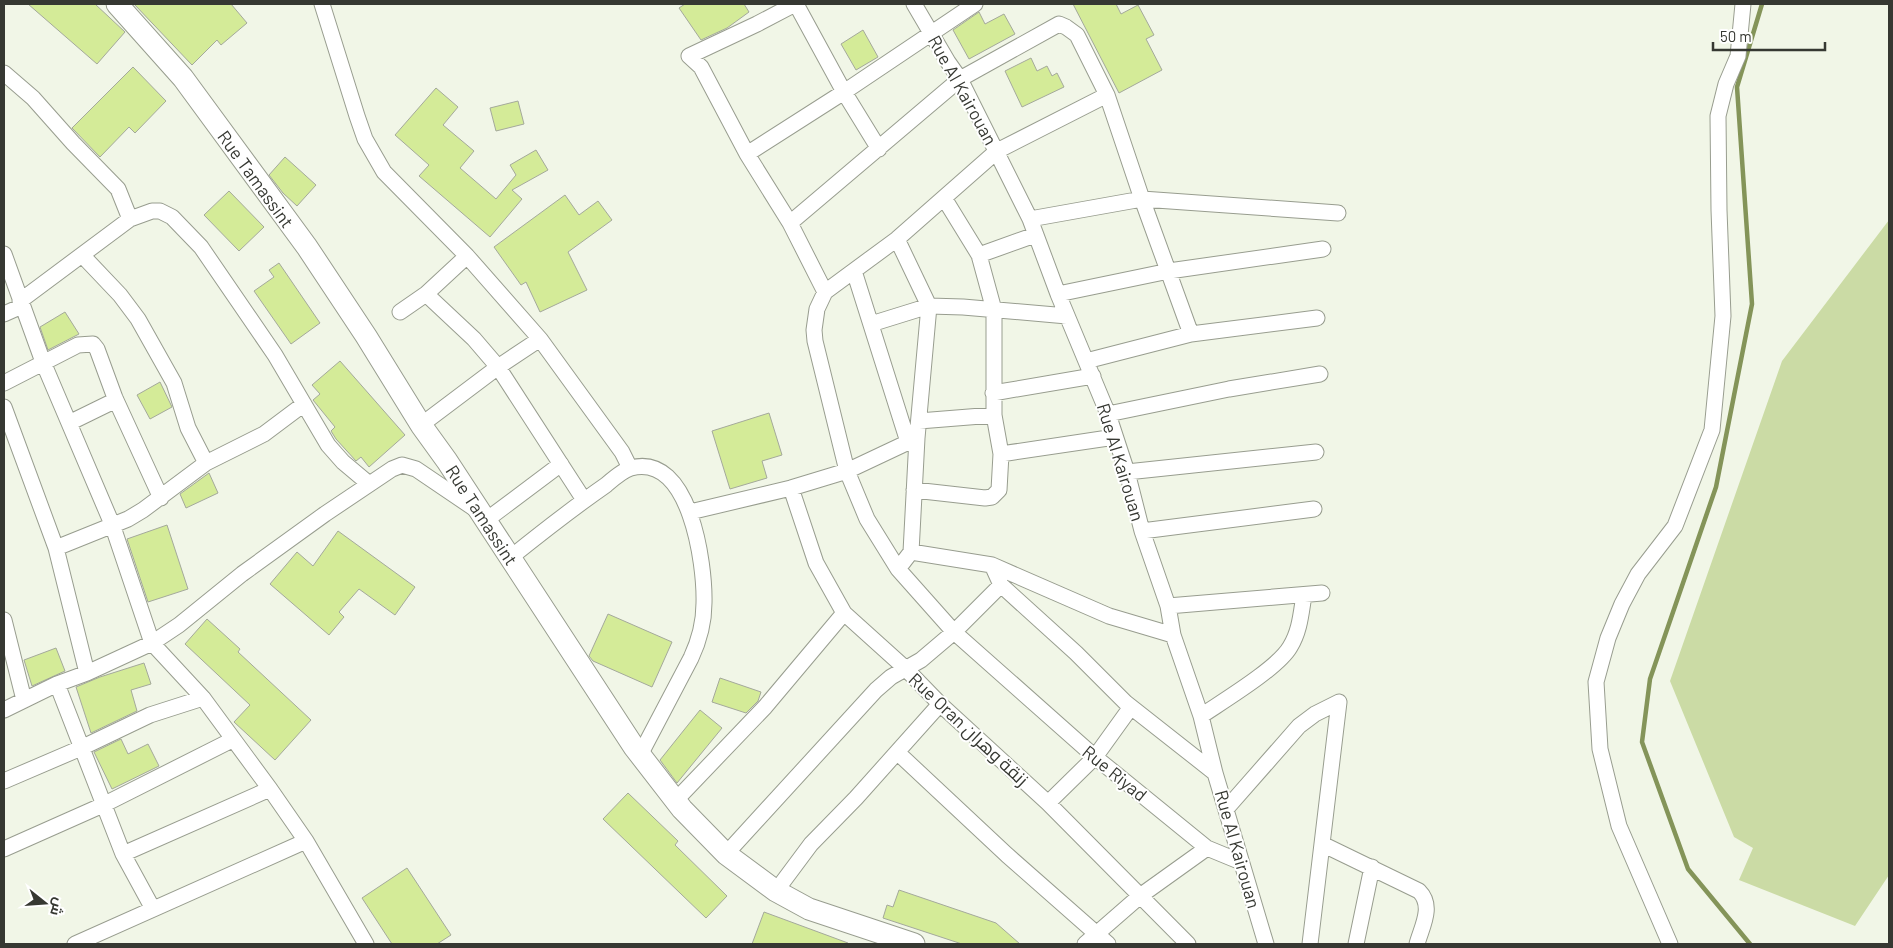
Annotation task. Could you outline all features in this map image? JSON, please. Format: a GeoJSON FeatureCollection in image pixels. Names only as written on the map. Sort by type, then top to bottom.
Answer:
{"type":"FeatureCollection","features":[{"type":"Feature","properties":{"kind":"main road","name":"Rue Tamassint"},"geometry":{"type":"LineString","coordinates":[[117,4],[183,78],[307,248],[640,755],[675,801],[726,854],[776,891],[809,909],[914,944]]}},
{"type":"Feature","properties":{"kind":"street"},"geometry":{"type":"LineString","coordinates":[[322,4],[357,116],[384,172],[467,256],[540,339],[622,452],[630,468]]}},
{"type":"Feature","properties":{"kind":"street"},"geometry":{"type":"LineString","coordinates":[[879,149],[844,92],[796,4],[689,56],[701,68],[747,154],[790,223],[825,292],[897,239],[997,151],[1106,95]]}},
{"type":"Feature","properties":{"kind":"street","name":"Rue Al Kairouan"},"geometry":{"type":"LineString","coordinates":[[914,4],[960,79],[1030,219],[1058,294],[1108,414],[1127,472],[1142,531],[1168,606],[1173,635],[1201,716],[1215,773],[1266,944]]}},
{"type":"Feature","properties":{"kind":"street"},"geometry":{"type":"LineString","coordinates":[[747,154],[844,92],[975,4]]}},
{"type":"Feature","properties":{"kind":"street"},"geometry":{"type":"LineString","coordinates":[[1670,944],[1619,826],[1600,749],[1596,682],[1608,638],[1622,604],[1638,574],[1675,526],[1712,430],[1723,316],[1718,116],[1726,84],[1738,56],[1743,4]]}},
{"type":"Feature","properties":{"kind":"street"},"geometry":{"type":"LineString","coordinates":[[790,223],[960,79],[1059,24],[1066,26],[1077,35],[1106,95],[1190,334]]}},
{"type":"Feature","properties":{"kind":"street"},"geometry":{"type":"LineString","coordinates":[[4,73],[33,98],[72,142],[118,189],[130,219]]}},
{"type":"Feature","properties":{"kind":"street"},"geometry":{"type":"LineString","coordinates":[[914,490],[985,498],[992,497],[1000,490],[1001,454],[994,415],[994,310],[979,255],[944,198]]}},
{"type":"Feature","properties":{"kind":"street"},"geometry":{"type":"LineString","coordinates":[[1030,219],[1142,198],[1338,213]]}},
{"type":"Feature","properties":{"kind":"street"},"geometry":{"type":"LineString","coordinates":[[4,314],[130,219],[152,211],[172,217],[195,241],[275,355],[328,445],[343,462],[368,484]]}},
{"type":"Feature","properties":{"kind":"street"},"geometry":{"type":"LineString","coordinates":[[979,255],[1035,235]]}},
{"type":"Feature","properties":{"kind":"street"},"geometry":{"type":"LineString","coordinates":[[690,512],[791,488],[847,471],[913,440],[920,421],[929,306],[897,239]]}},
{"type":"Feature","properties":{"kind":"street"},"geometry":{"type":"LineString","coordinates":[[1058,294],[1169,271],[1323,249]]}},
{"type":"Feature","properties":{"kind":"street"},"geometry":{"type":"LineString","coordinates":[[4,254],[43,362],[112,524],[152,643],[203,698],[232,740],[270,789],[306,841],[366,944]]}},
{"type":"Feature","properties":{"kind":"street"},"geometry":{"type":"LineString","coordinates":[[82,255],[120,295],[138,319],[174,383],[188,428],[206,463]]}},
{"type":"Feature","properties":{"kind":"street"},"geometry":{"type":"LineString","coordinates":[[400,312],[426,294],[467,256]]}},
{"type":"Feature","properties":{"kind":"street"},"geometry":{"type":"LineString","coordinates":[[854,271],[913,440],[912,552],[898,569]]}},
{"type":"Feature","properties":{"kind":"street","name":"Rue Riyad"},"geometry":{"type":"LineString","coordinates":[[825,292],[817,309],[814,330],[815,342],[847,471],[867,519],[898,569],[954,632],[1094,757],[1207,848],[1241,862]]}},
{"type":"Feature","properties":{"kind":"street"},"geometry":{"type":"LineString","coordinates":[[426,294],[474,339],[498,367],[584,500]]}},
{"type":"Feature","properties":{"kind":"street"},"geometry":{"type":"LineString","coordinates":[[871,324],[929,306],[1067,316]]}},
{"type":"Feature","properties":{"kind":"street"},"geometry":{"type":"LineString","coordinates":[[1086,361],[1190,334],[1317,318]]}},
{"type":"Feature","properties":{"kind":"street"},"geometry":{"type":"LineString","coordinates":[[421,424],[498,367],[540,339]]}},
{"type":"Feature","properties":{"kind":"street"},"geometry":{"type":"LineString","coordinates":[[4,383],[78,345],[93,344],[97,349],[116,400],[160,498]]}},
{"type":"Feature","properties":{"kind":"street"},"geometry":{"type":"LineString","coordinates":[[1108,414],[1230,389],[1320,374]]}},
{"type":"Feature","properties":{"kind":"street"},"geometry":{"type":"LineString","coordinates":[[994,393],[1093,376]]}},
{"type":"Feature","properties":{"kind":"street"},"geometry":{"type":"LineString","coordinates":[[69,423],[116,400]]}},
{"type":"Feature","properties":{"kind":"street"},"geometry":{"type":"LineString","coordinates":[[56,548],[143,510],[206,463],[264,434],[304,404]]}},
{"type":"Feature","properties":{"kind":"street"},"geometry":{"type":"LineString","coordinates":[[4,407],[56,548],[87,673]]}},
{"type":"Feature","properties":{"kind":"street"},"geometry":{"type":"LineString","coordinates":[[920,421],[994,415]]}},
{"type":"Feature","properties":{"kind":"street"},"geometry":{"type":"LineString","coordinates":[[1001,454],[1115,437]]}},
{"type":"Feature","properties":{"kind":"street"},"geometry":{"type":"LineString","coordinates":[[1127,472],[1316,452]]}},
{"type":"Feature","properties":{"kind":"street"},"geometry":{"type":"LineString","coordinates":[[4,710],[57,684],[87,673],[152,643],[193,615],[242,574],[392,469],[402,466],[416,469],[482,516],[561,464]]}},
{"type":"Feature","properties":{"kind":"street"},"geometry":{"type":"LineString","coordinates":[[510,558],[584,500],[630,468],[643,466],[665,473],[686,502],[697,538],[704,603],[702,623],[697,644],[691,658],[640,755]]}},
{"type":"Feature","properties":{"kind":"street","name":"Rue Oran زنقة وهران"},"geometry":{"type":"LineString","coordinates":[[791,488],[816,563],[844,613],[1048,803],[1188,944]]}},
{"type":"Feature","properties":{"kind":"street"},"geometry":{"type":"LineString","coordinates":[[1142,531],[1314,510]]}},
{"type":"Feature","properties":{"kind":"street"},"geometry":{"type":"LineString","coordinates":[[912,552],[992,565],[1109,616],[1173,635]]}},
{"type":"Feature","properties":{"kind":"street"},"geometry":{"type":"LineString","coordinates":[[992,565],[1002,585],[1131,707],[1215,773]]}},
{"type":"Feature","properties":{"kind":"street"},"geometry":{"type":"LineString","coordinates":[[726,854],[876,690],[891,677],[921,660],[954,632],[1002,585]]}},
{"type":"Feature","properties":{"kind":"street"},"geometry":{"type":"LineString","coordinates":[[1168,606],[1322,594]]}},
{"type":"Feature","properties":{"kind":"street"},"geometry":{"type":"LineString","coordinates":[[1201,716],[1270,668],[1289,649],[1296,636],[1304,595]]}},
{"type":"Feature","properties":{"kind":"street"},"geometry":{"type":"LineString","coordinates":[[675,801],[765,707],[844,613]]}},
{"type":"Feature","properties":{"kind":"street"},"geometry":{"type":"LineString","coordinates":[[4,620],[7,648],[24,700]]}},
{"type":"Feature","properties":{"kind":"street"},"geometry":{"type":"LineString","coordinates":[[57,684],[123,854],[153,909]]}},
{"type":"Feature","properties":{"kind":"street"},"geometry":{"type":"LineString","coordinates":[[4,781],[82,748],[150,715],[203,698]]}},
{"type":"Feature","properties":{"kind":"street"},"geometry":{"type":"LineString","coordinates":[[1227,808],[1299,726],[1315,714],[1339,702],[1310,944]]}},
{"type":"Feature","properties":{"kind":"street"},"geometry":{"type":"LineString","coordinates":[[776,891],[811,844],[898,752],[940,704]]}},
{"type":"Feature","properties":{"kind":"street"},"geometry":{"type":"LineString","coordinates":[[1048,803],[1094,757],[1131,707]]}},
{"type":"Feature","properties":{"kind":"street"},"geometry":{"type":"LineString","coordinates":[[4,849],[103,805],[232,740]]}},
{"type":"Feature","properties":{"kind":"street"},"geometry":{"type":"LineString","coordinates":[[898,752],[1007,855],[1108,944]]}},
{"type":"Feature","properties":{"kind":"street"},"geometry":{"type":"LineString","coordinates":[[123,854],[270,789]]}},
{"type":"Feature","properties":{"kind":"street"},"geometry":{"type":"LineString","coordinates":[[75,944],[306,841]]}},
{"type":"Feature","properties":{"kind":"street"},"geometry":{"type":"LineString","coordinates":[[1322,844],[1419,891],[1426,898],[1428,907],[1417,944]]}},
{"type":"Feature","properties":{"kind":"street"},"geometry":{"type":"LineString","coordinates":[[1085,944],[1140,896],[1207,848]]}},
{"type":"Feature","properties":{"kind":"street"},"geometry":{"type":"LineString","coordinates":[[1356,944],[1372,867]]}},
{"type":"Feature","properties":{"kind":"green space"},"geometry":{"type":"Polygon","coordinates":[[[1889,220],[1889,875],[1855,926],[1739,880],[1753,848],[1734,837],[1670,681],[1782,361],[1889,220]]]}},
{"type":"Feature","properties":{"kind":"building"},"geometry":{"type":"Polygon","coordinates":[[[28,4],[95,4],[125,32],[97,64],[28,4]]]}},
{"type":"Feature","properties":{"kind":"building"},"geometry":{"type":"Polygon","coordinates":[[[134,4],[231,4],[247,23],[221,45],[217,40],[192,65],[134,4]]]}},
{"type":"Feature","properties":{"kind":"building"},"geometry":{"type":"Polygon","coordinates":[[[685,4],[744,4],[749,12],[727,28],[701,40],[679,8],[685,4]]]}},
{"type":"Feature","properties":{"kind":"building"},"geometry":{"type":"Polygon","coordinates":[[[1073,4],[1116,4],[1121,14],[1138,5],[1154,35],[1146,39],[1162,70],[1119,93],[1073,4]]]}},
{"type":"Feature","properties":{"kind":"building"},"geometry":{"type":"Polygon","coordinates":[[[979,12],[985,24],[1004,14],[1015,34],[969,59],[953,30],[979,12]]]}},
{"type":"Feature","properties":{"kind":"building"},"geometry":{"type":"Polygon","coordinates":[[[863,30],[878,57],[856,70],[841,44],[863,30]]]}},
{"type":"Feature","properties":{"kind":"building"},"geometry":{"type":"Polygon","coordinates":[[[1031,58],[1037,71],[1047,66],[1052,76],[1057,73],[1064,87],[1022,107],[1005,71],[1031,58]]]}},
{"type":"Feature","properties":{"kind":"building"},"geometry":{"type":"Polygon","coordinates":[[[133,67],[166,101],[135,133],[129,127],[100,157],[72,128],[133,67]]]}},
{"type":"Feature","properties":{"kind":"building"},"geometry":{"type":"Polygon","coordinates":[[[436,88],[458,107],[443,125],[474,151],[460,168],[496,199],[516,175],[510,165],[536,150],[548,170],[512,190],[522,199],[490,237],[419,176],[429,165],[395,135],[436,88]]]}},
{"type":"Feature","properties":{"kind":"building"},"geometry":{"type":"Polygon","coordinates":[[[518,101],[524,124],[496,131],[490,108],[518,101]]]}},
{"type":"Feature","properties":{"kind":"building"},"geometry":{"type":"Polygon","coordinates":[[[285,157],[316,185],[297,206],[283,193],[269,175],[285,157]]]}},
{"type":"Feature","properties":{"kind":"building"},"geometry":{"type":"Polygon","coordinates":[[[229,191],[264,227],[239,251],[204,215],[229,191]]]}},
{"type":"Feature","properties":{"kind":"building"},"geometry":{"type":"Polygon","coordinates":[[[565,195],[579,215],[598,201],[612,220],[568,252],[587,290],[540,312],[526,282],[521,285],[494,247],[565,195]]]}},
{"type":"Feature","properties":{"kind":"building"},"geometry":{"type":"Polygon","coordinates":[[[279,263],[320,323],[291,344],[254,291],[274,277],[269,270],[279,263]]]}},
{"type":"Feature","properties":{"kind":"building"},"geometry":{"type":"Polygon","coordinates":[[[65,312],[79,334],[48,350],[40,327],[65,312]]]}},
{"type":"Feature","properties":{"kind":"building"},"geometry":{"type":"Polygon","coordinates":[[[340,361],[405,435],[369,467],[361,457],[356,461],[336,439],[331,431],[335,427],[313,400],[320,394],[312,385],[340,361]]]}},
{"type":"Feature","properties":{"kind":"building"},"geometry":{"type":"Polygon","coordinates":[[[160,382],[172,407],[150,419],[137,395],[160,382]]]}},
{"type":"Feature","properties":{"kind":"building"},"geometry":{"type":"Polygon","coordinates":[[[769,413],[782,455],[762,461],[767,478],[730,489],[712,431],[769,413]]]}},
{"type":"Feature","properties":{"kind":"building"},"geometry":{"type":"Polygon","coordinates":[[[209,473],[218,493],[186,508],[180,494],[209,473]]]}},
{"type":"Feature","properties":{"kind":"building"},"geometry":{"type":"Polygon","coordinates":[[[167,525],[188,589],[148,602],[127,539],[167,525]]]}},
{"type":"Feature","properties":{"kind":"building"},"geometry":{"type":"Polygon","coordinates":[[[338,531],[415,587],[395,615],[359,589],[339,612],[344,617],[329,635],[270,584],[297,552],[313,566],[338,531]]]}},
{"type":"Feature","properties":{"kind":"building"},"geometry":{"type":"Polygon","coordinates":[[[608,614],[672,642],[652,687],[593,661],[589,656],[608,614]]]}},
{"type":"Feature","properties":{"kind":"building"},"geometry":{"type":"Polygon","coordinates":[[[207,619],[240,649],[238,652],[311,720],[275,760],[234,722],[250,705],[185,644],[207,619]]]}},
{"type":"Feature","properties":{"kind":"building"},"geometry":{"type":"Polygon","coordinates":[[[56,648],[65,671],[32,686],[24,660],[56,648]]]}},
{"type":"Feature","properties":{"kind":"building"},"geometry":{"type":"Polygon","coordinates":[[[144,663],[151,684],[131,690],[137,711],[91,733],[76,687],[144,663]]]}},
{"type":"Feature","properties":{"kind":"building"},"geometry":{"type":"Polygon","coordinates":[[[720,678],[761,692],[758,701],[746,713],[712,702],[720,678]]]}},
{"type":"Feature","properties":{"kind":"building"},"geometry":{"type":"Polygon","coordinates":[[[700,710],[722,728],[677,783],[660,760],[700,710]]]}},
{"type":"Feature","properties":{"kind":"building"},"geometry":{"type":"Polygon","coordinates":[[[121,739],[128,754],[148,744],[159,766],[112,789],[94,752],[121,739]]]}},
{"type":"Feature","properties":{"kind":"building"},"geometry":{"type":"Polygon","coordinates":[[[628,793],[678,841],[675,845],[727,896],[706,918],[603,819],[628,793]]]}},
{"type":"Feature","properties":{"kind":"building"},"geometry":{"type":"Polygon","coordinates":[[[407,868],[451,935],[437,944],[392,944],[362,898],[407,868]]]}},
{"type":"Feature","properties":{"kind":"building"},"geometry":{"type":"Polygon","coordinates":[[[899,890],[996,923],[1020,944],[962,944],[883,918],[887,905],[893,907],[899,890]]]}},
{"type":"Feature","properties":{"kind":"building"},"geometry":{"type":"Polygon","coordinates":[[[764,912],[848,943],[752,944],[764,912]]]}},
{"type":"Feature","properties":{"kind":"waterway"},"geometry":{"type":"LineString","coordinates":[[1750,944],[1688,869],[1642,742],[1650,679],[1716,487],[1752,304],[1737,87],[1762,4]]}}]}
